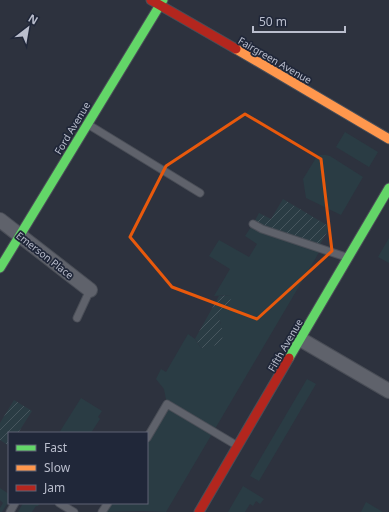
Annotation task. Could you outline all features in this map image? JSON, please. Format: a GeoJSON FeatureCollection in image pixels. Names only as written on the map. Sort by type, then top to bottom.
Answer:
{"type":"FeatureCollection","features":[{"type":"Feature","properties":{"kind":"street","name":"Fairgreen Avenue"},"geometry":{"type":"LineString","coordinates":[[151,0],[161,3],[389,140]]}},
{"type":"Feature","properties":{"kind":"street","name":"Ford Avenue"},"geometry":{"type":"LineString","coordinates":[[0,268],[161,3]]}},
{"type":"Feature","properties":{"kind":"street","name":"Fifth Avenue"},"geometry":{"type":"LineString","coordinates":[[199,512],[389,188]]}},
{"type":"Feature","properties":{"kind":"street","name":"Emerson Place"},"geometry":{"type":"LineString","coordinates":[[0,220],[90,290]]}},
{"type":"Feature","properties":{"kind":"street"},"geometry":{"type":"LineString","coordinates":[[300,339],[389,391]]}},
{"type":"Feature","properties":{"kind":"lane"},"geometry":{"type":"LineString","coordinates":[[87,124],[200,193]]}},
{"type":"Feature","properties":{"kind":"lane"},"geometry":{"type":"LineString","coordinates":[[253,224],[262,229],[348,258]]}},
{"type":"Feature","properties":{"kind":"lane"},"geometry":{"type":"LineString","coordinates":[[77,318],[90,290]]}},
{"type":"Feature","properties":{"kind":"lane"},"geometry":{"type":"LineString","coordinates":[[148,436],[167,404],[237,446]]}},
{"type":"Feature","properties":{"kind":"lane"},"geometry":{"type":"LineString","coordinates":[[61,504],[74,512]]}},
{"type":"Feature","properties":{"kind":"highlighted area"},"geometry":{"type":"Polygon","coordinates":[[[245,114],[321,159],[332,251],[257,319],[172,287],[130,237],[166,166],[245,114]]]}},
{"type":"Feature","properties":{"kind":"shaded area"},"geometry":{"type":"Polygon","coordinates":[[[345,132],[378,152],[369,167],[336,147],[345,132]]]}},
{"type":"Feature","properties":{"kind":"shaded area"},"geometry":{"type":"Polygon","coordinates":[[[320,155],[330,156],[363,177],[341,215],[306,198],[303,179],[316,158],[320,155]]]}},
{"type":"Feature","properties":{"kind":"shaded area"},"geometry":{"type":"Polygon","coordinates":[[[283,199],[330,227],[318,248],[253,224],[259,213],[271,219],[283,199]]]}},
{"type":"Feature","properties":{"kind":"shaded area"},"geometry":{"type":"Polygon","coordinates":[[[253,224],[321,249],[166,512],[102,512],[107,504],[148,504],[148,436],[167,404],[164,389],[156,379],[161,369],[166,372],[188,334],[195,339],[201,348],[216,345],[221,324],[218,316],[220,310],[228,305],[231,295],[214,296],[230,269],[209,256],[219,240],[249,257],[257,244],[245,236],[253,224]]]}},
{"type":"Feature","properties":{"kind":"shaded area"},"geometry":{"type":"Polygon","coordinates":[[[389,238],[389,263],[378,257],[389,238]]]}},
{"type":"Feature","properties":{"kind":"shaded area"},"geometry":{"type":"Polygon","coordinates":[[[232,295],[227,305],[221,310],[218,316],[223,332],[220,343],[214,346],[201,348],[195,339],[219,296],[232,295]]]}},
{"type":"Feature","properties":{"kind":"shaded area"},"geometry":{"type":"Polygon","coordinates":[[[307,379],[316,384],[259,481],[250,476],[307,379]]]}},
{"type":"Feature","properties":{"kind":"shaded area"},"geometry":{"type":"Polygon","coordinates":[[[81,398],[102,411],[98,417],[100,419],[92,432],[60,432],[81,398]]]}},
{"type":"Feature","properties":{"kind":"shaded area"},"geometry":{"type":"Polygon","coordinates":[[[14,400],[32,411],[19,432],[8,432],[8,445],[0,440],[0,423],[14,400]]]}},
{"type":"Feature","properties":{"kind":"shaded area"},"geometry":{"type":"Polygon","coordinates":[[[243,486],[264,499],[260,504],[256,501],[253,506],[250,504],[245,512],[228,512],[243,486]]]}},
{"type":"Feature","properties":{"kind":"shaded area"},"geometry":{"type":"Polygon","coordinates":[[[0,488],[8,493],[8,503],[2,512],[0,512],[0,508],[3,503],[0,500],[0,488]]]}},
{"type":"Feature","properties":{"kind":"shaded area"},"geometry":{"type":"Polygon","coordinates":[[[366,502],[383,512],[361,512],[366,502]]]}},
{"type":"Feature","properties":{"kind":"shaded area"},"geometry":{"type":"Polygon","coordinates":[[[22,504],[39,504],[32,512],[18,512],[22,504]]]}},
{"type":"Feature","properties":{"kind":"traffic: fast"},"geometry":{"type":"LineString","coordinates":[[0,268],[163,0]]}},
{"type":"Feature","properties":{"kind":"traffic: fast"},"geometry":{"type":"LineString","coordinates":[[289,358],[389,188]]}},
{"type":"Feature","properties":{"kind":"traffic: slow"},"geometry":{"type":"LineString","coordinates":[[236,49],[389,139]]}},
{"type":"Feature","properties":{"kind":"traffic: jam"},"geometry":{"type":"LineString","coordinates":[[151,0],[236,49]]}},
{"type":"Feature","properties":{"kind":"traffic: jam"},"geometry":{"type":"LineString","coordinates":[[199,512],[289,358]]}}]}
